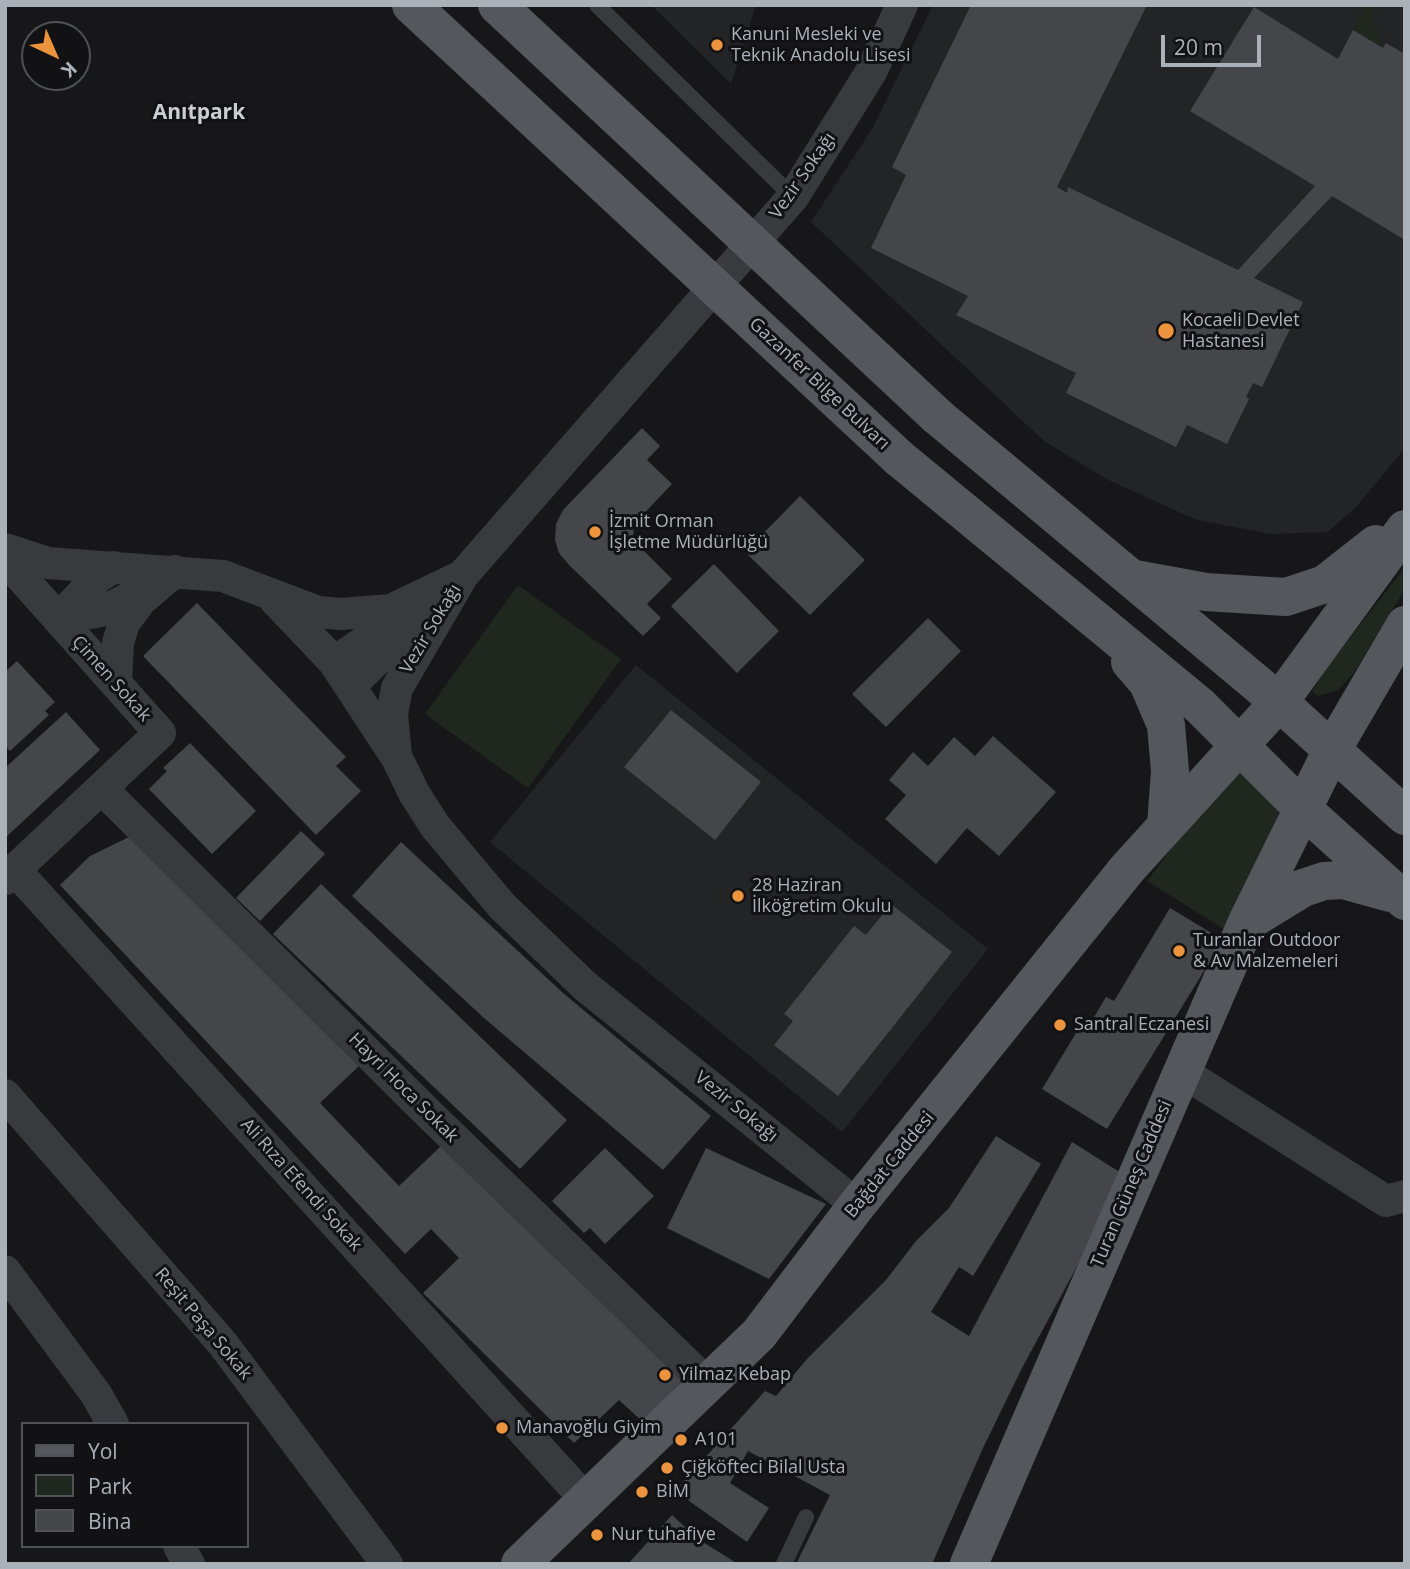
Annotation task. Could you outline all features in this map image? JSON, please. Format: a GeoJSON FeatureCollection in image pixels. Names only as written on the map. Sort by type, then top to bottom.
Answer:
{"type":"FeatureCollection","features":[{"type":"Feature","properties":{"kind":"main road","name":"Gazanfer Bilge Bulvarı"},"geometry":{"type":"LineString","coordinates":[[411,5],[899,458],[1200,706],[1303,809]]}},
{"type":"Feature","properties":{"kind":"main road"},"geometry":{"type":"LineString","coordinates":[[497,5],[937,416],[1279,702],[1405,816]]}},
{"type":"Feature","properties":{"kind":"main road"},"geometry":{"type":"LineString","coordinates":[[1134,579],[1206,592],[1286,597],[1325,584],[1341,574],[1405,520]]}},
{"type":"Feature","properties":{"kind":"main road"},"geometry":{"type":"LineString","coordinates":[[1279,702],[1405,528]]}},
{"type":"Feature","properties":{"kind":"main road"},"geometry":{"type":"LineString","coordinates":[[1098,622],[1148,683],[1166,725],[1170,771],[1166,826]]}},
{"type":"Feature","properties":{"kind":"main road"},"geometry":{"type":"LineString","coordinates":[[1332,751],[1405,625]]}},
{"type":"Feature","properties":{"kind":"main road","name":"Bağdat Caddesi"},"geometry":{"type":"LineString","coordinates":[[520,1564],[759,1334],[857,1205],[1127,869],[1279,702]]}},
{"type":"Feature","properties":{"kind":"main road","name":"Turan Güneş Caddesi"},"geometry":{"type":"LineString","coordinates":[[969,1564],[1247,922],[1332,751]]}},
{"type":"Feature","properties":{"kind":"main road"},"geometry":{"type":"LineString","coordinates":[[1303,809],[1400,898]]}},
{"type":"Feature","properties":{"kind":"main road"},"geometry":{"type":"LineString","coordinates":[[1247,922],[1276,903],[1324,881],[1353,882],[1400,898]]}},
{"type":"Feature","properties":{"kind":"street","name":"Vezir Sokağı"},"geometry":{"type":"LineString","coordinates":[[857,1205],[538,945],[435,826],[414,793],[396,756],[392,714],[397,688],[463,575],[793,197],[871,72],[902,5]]}},
{"type":"Feature","properties":{"kind":"street"},"geometry":{"type":"LineString","coordinates":[[5,550],[48,563],[223,576],[272,597],[318,612],[365,614],[391,610],[463,575]]}},
{"type":"Feature","properties":{"kind":"street","name":"Çimen Sokak"},"geometry":{"type":"LineString","coordinates":[[5,559],[160,733],[10,875]]}},
{"type":"Feature","properties":{"kind":"street"},"geometry":{"type":"LineString","coordinates":[[58,619],[98,577],[114,567]]}},
{"type":"Feature","properties":{"kind":"street"},"geometry":{"type":"LineString","coordinates":[[58,619],[79,617],[127,602],[175,571]]}},
{"type":"Feature","properties":{"kind":"street"},"geometry":{"type":"LineString","coordinates":[[116,683],[118,643],[124,623],[141,600],[175,571]]}},
{"type":"Feature","properties":{"kind":"street"},"geometry":{"type":"LineString","coordinates":[[343,674],[463,575]]}},
{"type":"Feature","properties":{"kind":"street"},"geometry":{"type":"LineString","coordinates":[[272,597],[343,674],[396,756]]}},
{"type":"Feature","properties":{"kind":"street","name":"Hayri Hoca Sokak"},"geometry":{"type":"LineString","coordinates":[[102,789],[438,1123],[708,1384]]}},
{"type":"Feature","properties":{"kind":"street","name":"Ali Rıza Efendi Sokak"},"geometry":{"type":"LineString","coordinates":[[10,875],[586,1500]]}},
{"type":"Feature","properties":{"kind":"street"},"geometry":{"type":"LineString","coordinates":[[1181,1071],[1386,1201],[1405,1196]]}},
{"type":"Feature","properties":{"kind":"street","name":"Reşit Paşa Sokak"},"geometry":{"type":"LineString","coordinates":[[5,1095],[223,1345],[387,1564]]}},
{"type":"Feature","properties":{"kind":"street"},"geometry":{"type":"LineString","coordinates":[[5,1271],[96,1394],[112,1422]]}},
{"type":"Feature","properties":{"kind":"street"},"geometry":{"type":"LineString","coordinates":[[180,1548],[189,1564]]}},
{"type":"Feature","properties":{"kind":"lane"},"geometry":{"type":"LineString","coordinates":[[597,5],[793,197]]}},
{"type":"Feature","properties":{"kind":"lane"},"geometry":{"type":"LineString","coordinates":[[784,1564],[806,1517]]}},
{"type":"Feature","properties":{"kind":"shaded area","name":"Kanuni Mesleki ve Teknik Anadolu Lisesi"},"geometry":{"type":"Polygon","coordinates":[[[651,5],[756,5],[731,84],[651,5]]]}},
{"type":"Feature","properties":{"kind":"shaded area","name":"Kocaeli Devlet Hastanesi"},"geometry":{"type":"Polygon","coordinates":[[[933,5],[1405,5],[1405,448],[1356,507],[1328,532],[1271,534],[1197,520],[1106,479],[1044,441],[811,222],[872,129],[933,5]]]}},
{"type":"Feature","properties":{"kind":"shaded area","name":"28 Haziran İlköğretim Okulu"},"geometry":{"type":"Polygon","coordinates":[[[636,665],[988,949],[842,1132],[490,842],[636,665]]]}},
{"type":"Feature","properties":{"kind":"green space"},"geometry":{"type":"Polygon","coordinates":[[[1365,5],[1376,5],[1374,19],[1383,48],[1353,30],[1365,5]]]}},
{"type":"Feature","properties":{"kind":"green space"},"geometry":{"type":"Polygon","coordinates":[[[1405,567],[1405,589],[1354,673],[1338,690],[1319,696],[1312,692],[1325,670],[1405,567]]]}},
{"type":"Feature","properties":{"kind":"green space"},"geometry":{"type":"Polygon","coordinates":[[[518,585],[621,659],[528,788],[425,714],[518,585]]]}},
{"type":"Feature","properties":{"kind":"green space"},"geometry":{"type":"Polygon","coordinates":[[[1242,774],[1279,809],[1272,837],[1227,931],[1147,881],[1216,790],[1231,776],[1242,774]]]}},
{"type":"Feature","properties":{"kind":"building"},"geometry":{"type":"Polygon","coordinates":[[[971,5],[1147,5],[1057,187],[1067,193],[1068,187],[1238,270],[1315,186],[1190,111],[1254,7],[1338,59],[1353,30],[1383,48],[1386,43],[1405,54],[1405,240],[1332,196],[1254,278],[1303,302],[1262,387],[1253,383],[1246,397],[1249,399],[1227,444],[1187,425],[1176,447],[1066,393],[1076,373],[956,315],[968,296],[871,248],[906,175],[892,167],[971,5]]]}},
{"type":"Feature","properties":{"kind":"building","name":"İzmit Orman İşletme Müdürlüğü"},"geometry":{"type":"Polygon","coordinates":[[[642,428],[660,446],[647,460],[672,484],[634,524],[633,540],[672,579],[647,604],[661,618],[643,636],[569,565],[559,553],[555,540],[556,524],[563,510],[642,428]]]}},
{"type":"Feature","properties":{"kind":"building"},"geometry":{"type":"Polygon","coordinates":[[[800,496],[865,560],[810,615],[745,552],[800,496]]]}},
{"type":"Feature","properties":{"kind":"building"},"geometry":{"type":"Polygon","coordinates":[[[714,564],[779,631],[737,673],[671,606],[714,564]]]}},
{"type":"Feature","properties":{"kind":"building"},"geometry":{"type":"Polygon","coordinates":[[[197,603],[346,757],[336,766],[361,791],[316,835],[143,656],[197,603]]]}},
{"type":"Feature","properties":{"kind":"building"},"geometry":{"type":"Polygon","coordinates":[[[928,618],[961,651],[886,727],[852,694],[928,618]]]}},
{"type":"Feature","properties":{"kind":"building"},"geometry":{"type":"Polygon","coordinates":[[[17,661],[55,702],[45,711],[49,715],[10,751],[5,746],[5,672],[17,661]]]}},
{"type":"Feature","properties":{"kind":"building"},"geometry":{"type":"Polygon","coordinates":[[[671,710],[761,782],[715,840],[624,767],[671,710]]]}},
{"type":"Feature","properties":{"kind":"building"},"geometry":{"type":"Polygon","coordinates":[[[66,712],[100,750],[5,838],[5,768],[66,712]]]}},
{"type":"Feature","properties":{"kind":"building"},"geometry":{"type":"Polygon","coordinates":[[[993,736],[1056,792],[999,856],[967,828],[936,864],[885,819],[906,795],[889,780],[913,752],[928,766],[954,737],[975,756],[993,736]]]}},
{"type":"Feature","properties":{"kind":"building"},"geometry":{"type":"Polygon","coordinates":[[[190,743],[256,811],[212,854],[149,789],[167,771],[163,768],[190,743]]]}},
{"type":"Feature","properties":{"kind":"building"},"geometry":{"type":"Polygon","coordinates":[[[301,831],[325,854],[260,921],[236,898],[301,831]]]}},
{"type":"Feature","properties":{"kind":"building"},"geometry":{"type":"Polygon","coordinates":[[[129,837],[360,1065],[320,1103],[399,1186],[442,1145],[682,1381],[643,1422],[619,1400],[574,1443],[423,1293],[459,1258],[431,1229],[405,1254],[60,885],[90,856],[129,837]]]}},
{"type":"Feature","properties":{"kind":"building"},"geometry":{"type":"Polygon","coordinates":[[[401,842],[563,993],[711,1116],[663,1170],[484,1018],[352,896],[401,842]]]}},
{"type":"Feature","properties":{"kind":"building"},"geometry":{"type":"Polygon","coordinates":[[[321,884],[567,1120],[520,1169],[273,934],[321,884]]]}},
{"type":"Feature","properties":{"kind":"building"},"geometry":{"type":"Polygon","coordinates":[[[891,904],[952,952],[838,1096],[774,1045],[793,1021],[784,1014],[854,926],[866,935],[891,904]]]}},
{"type":"Feature","properties":{"kind":"building"},"geometry":{"type":"Polygon","coordinates":[[[1170,908],[1223,940],[1107,1129],[1042,1089],[1082,1023],[1088,1027],[1106,997],[1114,1001],[1170,908]]]}},
{"type":"Feature","properties":{"kind":"building"},"geometry":{"type":"Polygon","coordinates":[[[996,1136],[1041,1164],[973,1276],[959,1267],[931,1312],[969,1336],[1072,1142],[1126,1176],[1022,1368],[932,1564],[796,1564],[830,1495],[748,1451],[730,1483],[769,1508],[747,1542],[675,1491],[765,1391],[776,1396],[807,1359],[886,1280],[916,1241],[949,1208],[996,1136]]]}},
{"type":"Feature","properties":{"kind":"building"},"geometry":{"type":"Polygon","coordinates":[[[605,1148],[654,1196],[605,1244],[590,1228],[584,1233],[552,1201],[605,1148]]]}},
{"type":"Feature","properties":{"kind":"building"},"geometry":{"type":"Polygon","coordinates":[[[706,1148],[826,1204],[769,1279],[667,1228],[706,1148]]]}},
{"type":"Feature","properties":{"kind":"building"},"geometry":{"type":"Polygon","coordinates":[[[672,1515],[698,1539],[738,1564],[628,1564],[672,1515]]]}},
{"type":"Feature","properties":{"kind":"place","name":"Kanuni Mesleki ve Teknik Anadolu Lisesi"},"geometry":{"type":"Point","coordinates":[717,45]}},
{"type":"Feature","properties":{"kind":"place","name":"Kocaeli Devlet Hastanesi"},"geometry":{"type":"Point","coordinates":[1166,331]}},
{"type":"Feature","properties":{"kind":"place","name":"İzmit Orman İşletme Müdürlüğü"},"geometry":{"type":"Point","coordinates":[595,532]}},
{"type":"Feature","properties":{"kind":"place","name":"28 Haziran İlköğretim Okulu"},"geometry":{"type":"Point","coordinates":[738,896]}},
{"type":"Feature","properties":{"kind":"place","name":"Turanlar Outdoor & Av Malzemeleri"},"geometry":{"type":"Point","coordinates":[1179,951]}},
{"type":"Feature","properties":{"kind":"place","name":"Santral Eczanesi"},"geometry":{"type":"Point","coordinates":[1060,1025]}},
{"type":"Feature","properties":{"kind":"place","name":"Yilmaz Kebap"},"geometry":{"type":"Point","coordinates":[665,1375]}},
{"type":"Feature","properties":{"kind":"place","name":"Manavoğlu Giyim"},"geometry":{"type":"Point","coordinates":[502,1428]}},
{"type":"Feature","properties":{"kind":"place","name":"A101"},"geometry":{"type":"Point","coordinates":[681,1440]}},
{"type":"Feature","properties":{"kind":"place","name":"Çiğköfteci Bilal Usta"},"geometry":{"type":"Point","coordinates":[667,1468]}},
{"type":"Feature","properties":{"kind":"place","name":"BİM"},"geometry":{"type":"Point","coordinates":[642,1492]}},
{"type":"Feature","properties":{"kind":"place","name":"Nur tuhafiye"},"geometry":{"type":"Point","coordinates":[597,1535]}},
{"type":"Feature","properties":{"kind":"district","name":"Anıtpark"},"geometry":{"type":"Point","coordinates":[199,113]}}]}
